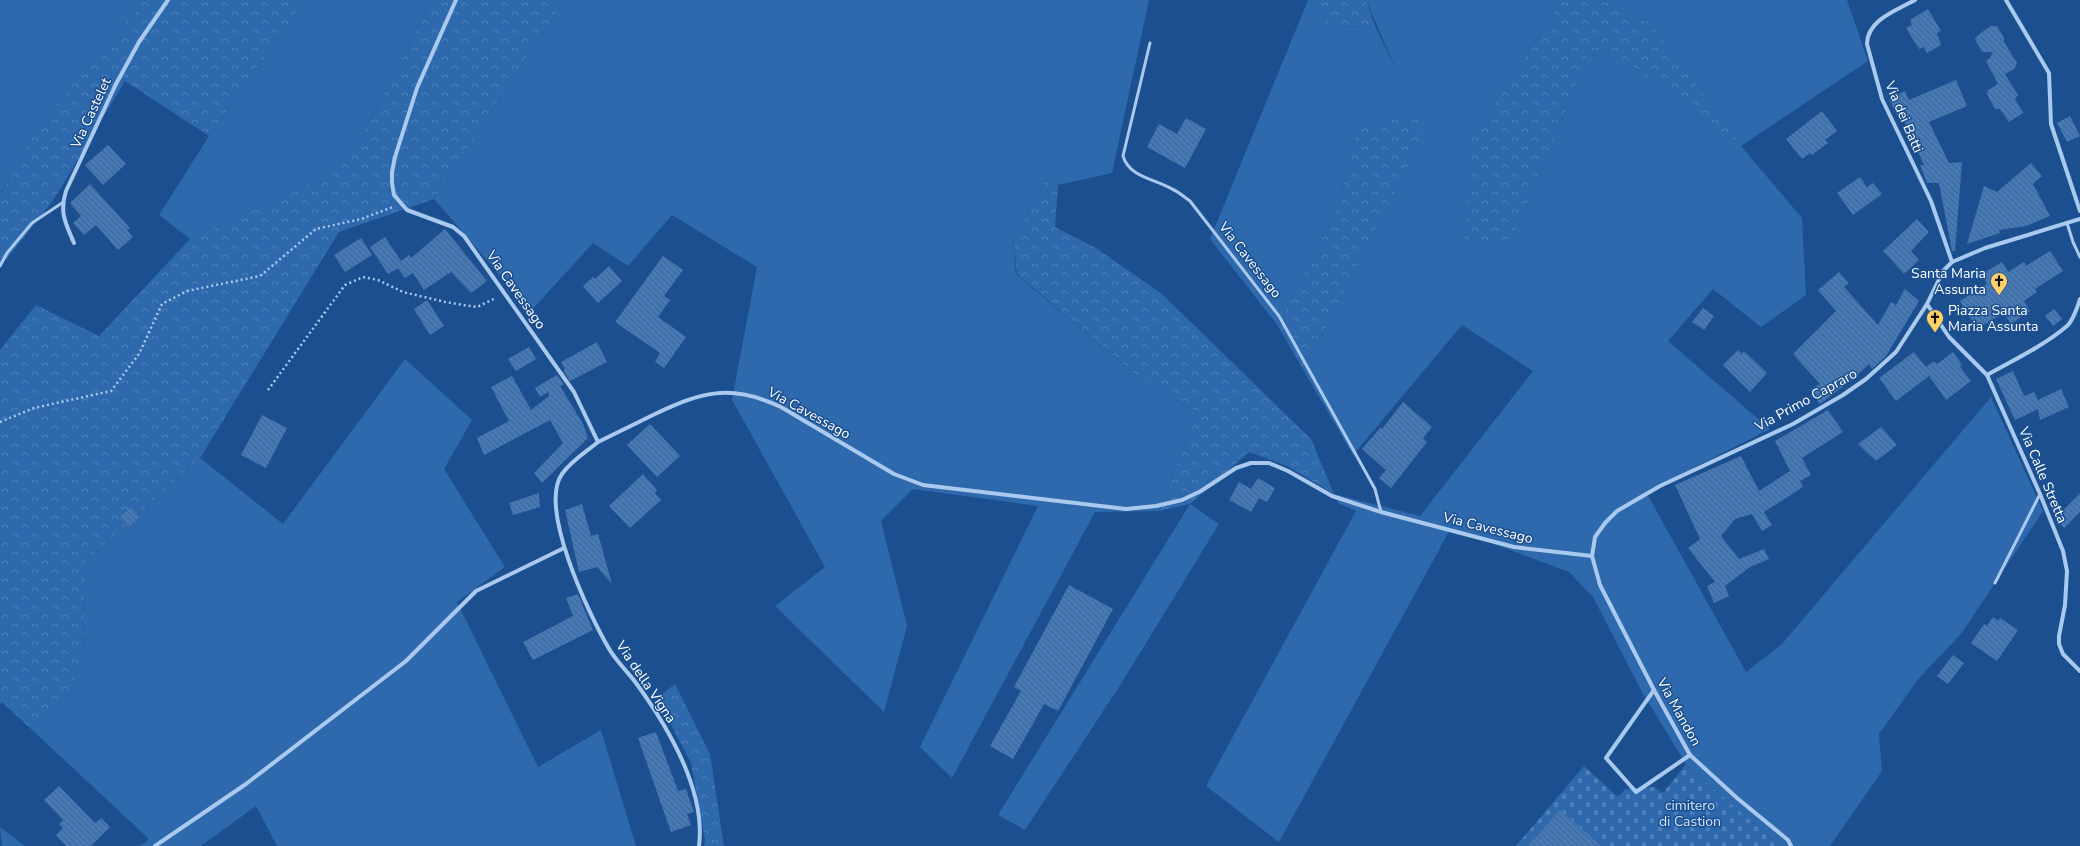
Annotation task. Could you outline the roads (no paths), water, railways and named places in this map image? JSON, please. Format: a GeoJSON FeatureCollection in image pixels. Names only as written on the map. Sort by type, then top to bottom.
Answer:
{"type":"FeatureCollection","features":[{"type":"Feature","properties":{"kind":"street","name":"Via Castelet"},"geometry":{"type":"LineString","coordinates":[[62,203],[116,84],[139,42],[168,0]]}},
{"type":"Feature","properties":{"kind":"street","name":"Via Cavessago"},"geometry":{"type":"LineString","coordinates":[[456,0],[417,88],[395,158],[392,172],[394,195],[407,210],[453,227],[459,231],[505,293],[574,392],[598,442],[672,406],[699,395],[712,393],[738,393],[765,400],[780,407],[901,477],[939,489],[1126,509],[1140,509],[1170,504],[1187,498],[1201,492],[1236,468],[1260,462],[1278,466],[1332,496],[1381,512],[1514,547],[1592,556]]}},
{"type":"Feature","properties":{"kind":"street","name":"Via dei Batti"},"geometry":{"type":"LineString","coordinates":[[1916,0],[1873,26],[1867,37],[1867,44],[1884,104],[1933,206],[1952,262]]}},
{"type":"Feature","properties":{"kind":"street"},"geometry":{"type":"LineString","coordinates":[[2006,0],[2049,73],[2049,114],[2051,124],[2080,211]]}},
{"type":"Feature","properties":{"kind":"street"},"geometry":{"type":"LineString","coordinates":[[62,203],[63,214],[74,243]]}},
{"type":"Feature","properties":{"kind":"street","name":"Via Primo Capraro"},"geometry":{"type":"LineString","coordinates":[[1592,556],[1599,530],[1617,510],[1660,486],[1792,424],[1843,395],[1866,379],[1896,352],[1926,304],[1938,278],[1952,262],[1985,248],[2080,219]]}},
{"type":"Feature","properties":{"kind":"street"},"geometry":{"type":"LineString","coordinates":[[1987,375],[2026,353],[2068,326],[2077,309],[2080,299]]}},
{"type":"Feature","properties":{"kind":"street","name":"Via Calle Stretta"},"geometry":{"type":"LineString","coordinates":[[1926,304],[1949,337],[1987,375],[2040,494],[2063,551],[2067,570],[2065,605],[2059,636],[2059,644],[2063,654],[2080,670]]}},
{"type":"Feature","properties":{"kind":"street","name":"Via della Vigna"},"geometry":{"type":"LineString","coordinates":[[598,442],[561,474],[556,489],[557,522],[564,548],[586,601],[608,648],[656,713],[685,768],[697,801],[699,846]]}},
{"type":"Feature","properties":{"kind":"street"},"geometry":{"type":"LineString","coordinates":[[155,846],[246,784],[406,661],[476,591],[564,548]]}},
{"type":"Feature","properties":{"kind":"street","name":"Via Mandon"},"geometry":{"type":"LineString","coordinates":[[1592,556],[1600,585],[1654,690],[1690,755],[1737,798],[1788,840],[1791,846]]}},
{"type":"Feature","properties":{"kind":"street"},"geometry":{"type":"LineString","coordinates":[[1654,690],[1606,758],[1636,792],[1690,755]]}},
{"type":"Feature","properties":{"kind":"lane","name":"Via Cavessago"},"geometry":{"type":"LineString","coordinates":[[1150,43],[1123,156],[1125,164],[1135,173],[1173,189],[1190,201],[1279,316],[1375,490],[1381,512]]}},
{"type":"Feature","properties":{"kind":"lane"},"geometry":{"type":"LineString","coordinates":[[0,266],[7,253],[32,223],[62,203]]}},
{"type":"Feature","properties":{"kind":"lane"},"geometry":{"type":"LineString","coordinates":[[2067,223],[2072,242],[2080,257]]}},
{"type":"Feature","properties":{"kind":"lane"},"geometry":{"type":"LineString","coordinates":[[1995,583],[2040,494]]}},
{"type":"Feature","properties":{"kind":"place","name":"Santa Maria Assunta"},"geometry":{"type":"Point","coordinates":[1999,296]}},
{"type":"Feature","properties":{"kind":"place","name":"Piazza Santa Maria Assunta"},"geometry":{"type":"Point","coordinates":[1935,333]}},
{"type":"Feature","properties":{"kind":"park label","name":"cimitero di Castion"},"geometry":{"type":"Point","coordinates":[1690,814]}}]}
